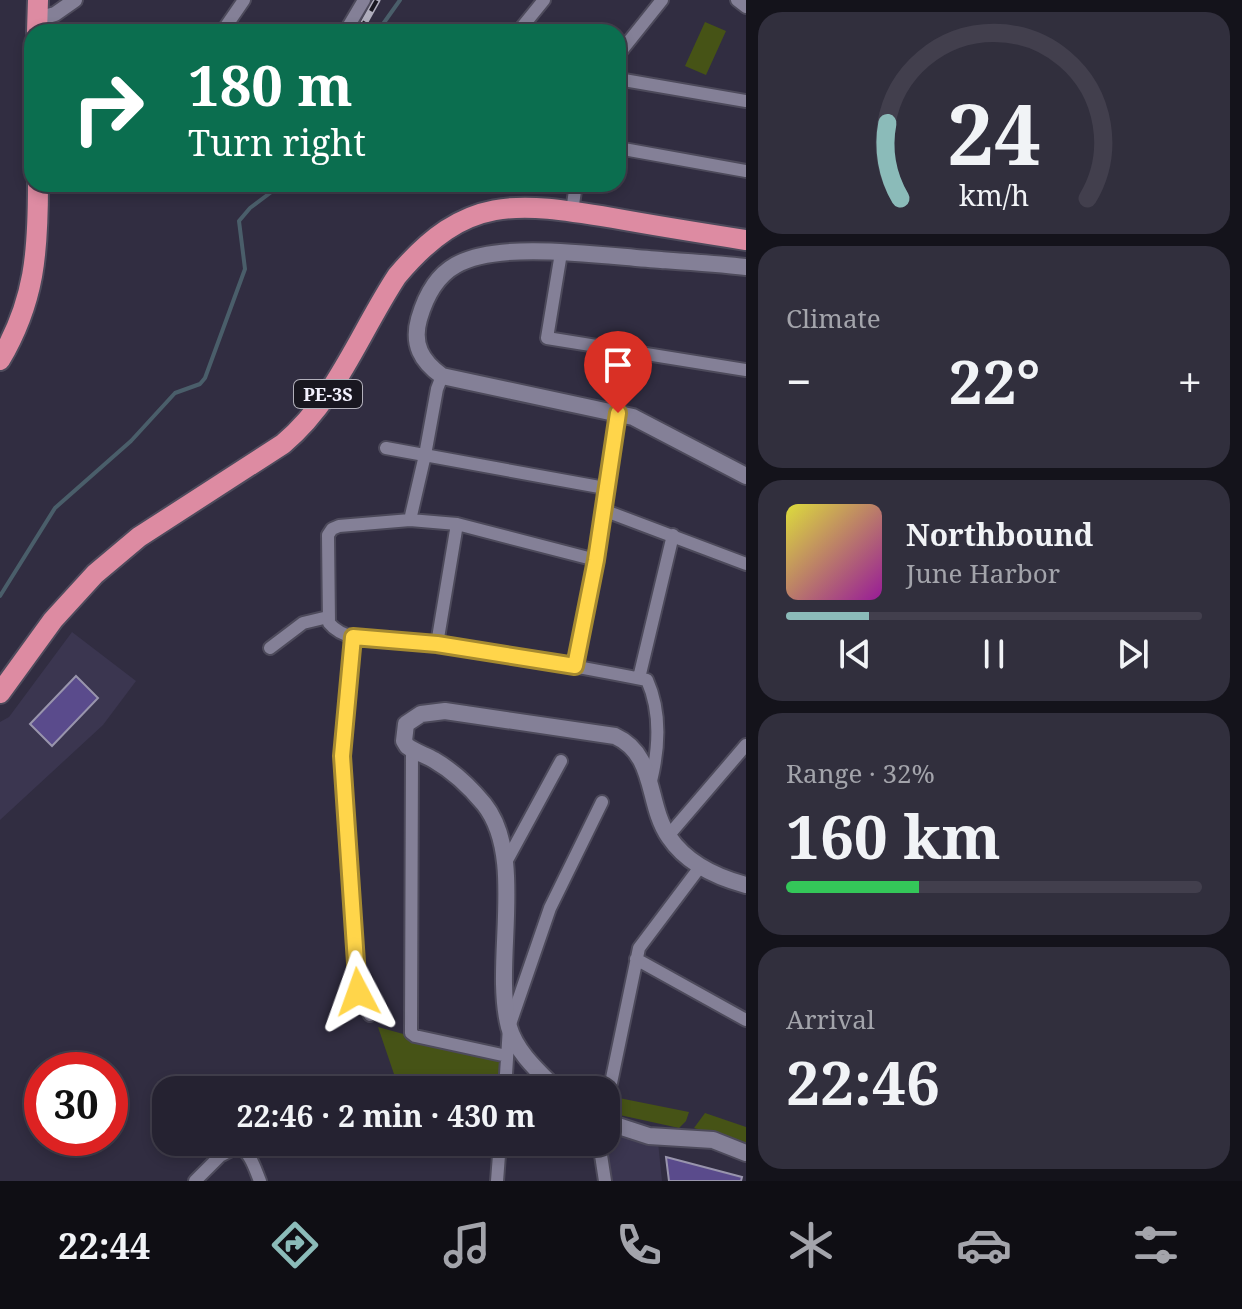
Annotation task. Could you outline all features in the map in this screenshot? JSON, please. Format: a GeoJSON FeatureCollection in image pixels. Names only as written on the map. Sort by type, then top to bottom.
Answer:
{"type":"FeatureCollection","features":[{"type":"Feature","properties":{"kind":"highway"},"geometry":{"type":"LineString","coordinates":[[0,360],[19,327],[28,298],[38,226],[38,192]]}},
{"type":"Feature","properties":{"kind":"highway","name":"PE-3S"},"geometry":{"type":"LineString","coordinates":[[0,693],[53,620],[95,574],[139,537],[283,444],[298,431],[330,391],[397,276],[441,232],[507,207],[542,207],[746,240]]}},
{"type":"Feature","properties":{"kind":"main road"},"geometry":{"type":"LineString","coordinates":[[746,267],[561,253],[507,252],[469,259],[445,272],[436,283],[418,322],[416,342],[421,356],[442,376],[633,417],[746,476]]}},
{"type":"Feature","properties":{"kind":"main road"},"geometry":{"type":"LineString","coordinates":[[543,1076],[532,1065],[509,1027],[502,844],[486,807],[450,770],[412,750],[404,741],[406,724],[429,712],[464,712],[615,736],[629,743],[651,781],[668,836],[680,851],[716,876],[746,885]]}},
{"type":"Feature","properties":{"kind":"main road"},"geometry":{"type":"LineString","coordinates":[[620,1127],[649,1136],[713,1140],[746,1153]]}},
{"type":"Feature","properties":{"kind":"street"},"geometry":{"type":"LineString","coordinates":[[37,17],[55,14],[75,0]]}},
{"type":"Feature","properties":{"kind":"street"},"geometry":{"type":"LineString","coordinates":[[228,24],[244,0]]}},
{"type":"Feature","properties":{"kind":"street"},"geometry":{"type":"LineString","coordinates":[[350,24],[364,0]]}},
{"type":"Feature","properties":{"kind":"street"},"geometry":{"type":"LineString","coordinates":[[524,24],[544,0]]}},
{"type":"Feature","properties":{"kind":"street"},"geometry":{"type":"LineString","coordinates":[[626,45],[662,0]]}},
{"type":"Feature","properties":{"kind":"street"},"geometry":{"type":"LineString","coordinates":[[737,0],[746,7]]}},
{"type":"Feature","properties":{"kind":"street"},"geometry":{"type":"LineString","coordinates":[[626,80],[746,101]]}},
{"type":"Feature","properties":{"kind":"street"},"geometry":{"type":"LineString","coordinates":[[626,149],[746,171]]}},
{"type":"Feature","properties":{"kind":"street"},"geometry":{"type":"LineString","coordinates":[[572,211],[575,192]]}},
{"type":"Feature","properties":{"kind":"street"},"geometry":{"type":"LineString","coordinates":[[561,253],[547,338],[746,370]]}},
{"type":"Feature","properties":{"kind":"street"},"geometry":{"type":"LineString","coordinates":[[410,520],[442,376]]}},
{"type":"Feature","properties":{"kind":"street"},"geometry":{"type":"LineString","coordinates":[[575,666],[596,560],[618,413]]}},
{"type":"Feature","properties":{"kind":"street"},"geometry":{"type":"LineString","coordinates":[[386,448],[605,488]]}},
{"type":"Feature","properties":{"kind":"street"},"geometry":{"type":"LineString","coordinates":[[603,510],[746,564]]}},
{"type":"Feature","properties":{"kind":"street"},"geometry":{"type":"LineString","coordinates":[[596,560],[457,524],[410,520],[332,529],[328,535],[329,623],[334,630],[353,637],[437,644],[647,680],[655,698],[658,753],[651,781]]}},
{"type":"Feature","properties":{"kind":"street"},"geometry":{"type":"LineString","coordinates":[[437,644],[457,524]]}},
{"type":"Feature","properties":{"kind":"street"},"geometry":{"type":"LineString","coordinates":[[639,678],[673,535]]}},
{"type":"Feature","properties":{"kind":"street"},"geometry":{"type":"LineString","coordinates":[[270,648],[303,623],[328,617]]}},
{"type":"Feature","properties":{"kind":"street"},"geometry":{"type":"LineString","coordinates":[[353,637],[342,756],[358,992],[370,1015]]}},
{"type":"Feature","properties":{"kind":"street"},"geometry":{"type":"LineString","coordinates":[[668,836],[746,745]]}},
{"type":"Feature","properties":{"kind":"street"},"geometry":{"type":"LineString","coordinates":[[412,750],[411,1033],[507,1056]]}},
{"type":"Feature","properties":{"kind":"street"},"geometry":{"type":"LineString","coordinates":[[505,864],[561,761]]}},
{"type":"Feature","properties":{"kind":"street"},"geometry":{"type":"LineString","coordinates":[[506,1076],[509,1027],[550,908],[602,802]]}},
{"type":"Feature","properties":{"kind":"street"},"geometry":{"type":"LineString","coordinates":[[612,1076],[639,948],[700,867]]}},
{"type":"Feature","properties":{"kind":"street"},"geometry":{"type":"LineString","coordinates":[[636,959],[746,1020]]}},
{"type":"Feature","properties":{"kind":"street"},"geometry":{"type":"LineString","coordinates":[[195,1181],[220,1156],[237,1147],[243,1148],[248,1155],[260,1181]]}},
{"type":"Feature","properties":{"kind":"street"},"geometry":{"type":"LineString","coordinates":[[497,1181],[499,1156]]}},
{"type":"Feature","properties":{"kind":"street"},"geometry":{"type":"LineString","coordinates":[[601,1156],[605,1181]]}},
{"type":"Feature","properties":{"kind":"shaded area"},"geometry":{"type":"Polygon","coordinates":[[[72,632],[136,681],[103,725],[0,820],[0,722],[9,717],[72,632]]]}},
{"type":"Feature","properties":{"kind":"shaded area"},"geometry":{"type":"Polygon","coordinates":[[[620,1135],[658,1142],[662,1181],[609,1181],[605,1156],[620,1156],[620,1135]]]}},
{"type":"Feature","properties":{"kind":"green space"},"geometry":{"type":"Polygon","coordinates":[[[705,22],[726,31],[706,75],[685,66],[705,22]]]}},
{"type":"Feature","properties":{"kind":"green space"},"geometry":{"type":"Polygon","coordinates":[[[378,1027],[501,1061],[499,1076],[395,1076],[378,1027]]]}},
{"type":"Feature","properties":{"kind":"green space"},"geometry":{"type":"Polygon","coordinates":[[[620,1098],[689,1112],[679,1128],[620,1115],[620,1098]]]}},
{"type":"Feature","properties":{"kind":"green space"},"geometry":{"type":"Polygon","coordinates":[[[705,1113],[746,1127],[746,1144],[694,1128],[705,1113]]]}},
{"type":"Feature","properties":{"kind":"building"},"geometry":{"type":"Polygon","coordinates":[[[76,676],[98,698],[52,746],[30,724],[76,676]]]}},
{"type":"Feature","properties":{"kind":"building"},"geometry":{"type":"Polygon","coordinates":[[[666,1157],[742,1177],[741,1181],[669,1181],[666,1157]]]}},
{"type":"Feature","properties":{"kind":"waterway"},"geometry":{"type":"LineString","coordinates":[[383,24],[400,0]]}},
{"type":"Feature","properties":{"kind":"waterway"},"geometry":{"type":"LineString","coordinates":[[0,596],[55,508],[131,441],[175,393],[200,384],[205,378],[245,269],[239,221],[271,192]]}},
{"type":"Feature","properties":{"kind":"railway"},"geometry":{"type":"LineString","coordinates":[[364,24],[377,0]]}},
{"type":"Feature","properties":{"kind":"route"},"geometry":{"type":"LineString","coordinates":[[358,992],[342,756],[353,637],[437,644],[575,666],[596,560],[618,413]]}}]}
